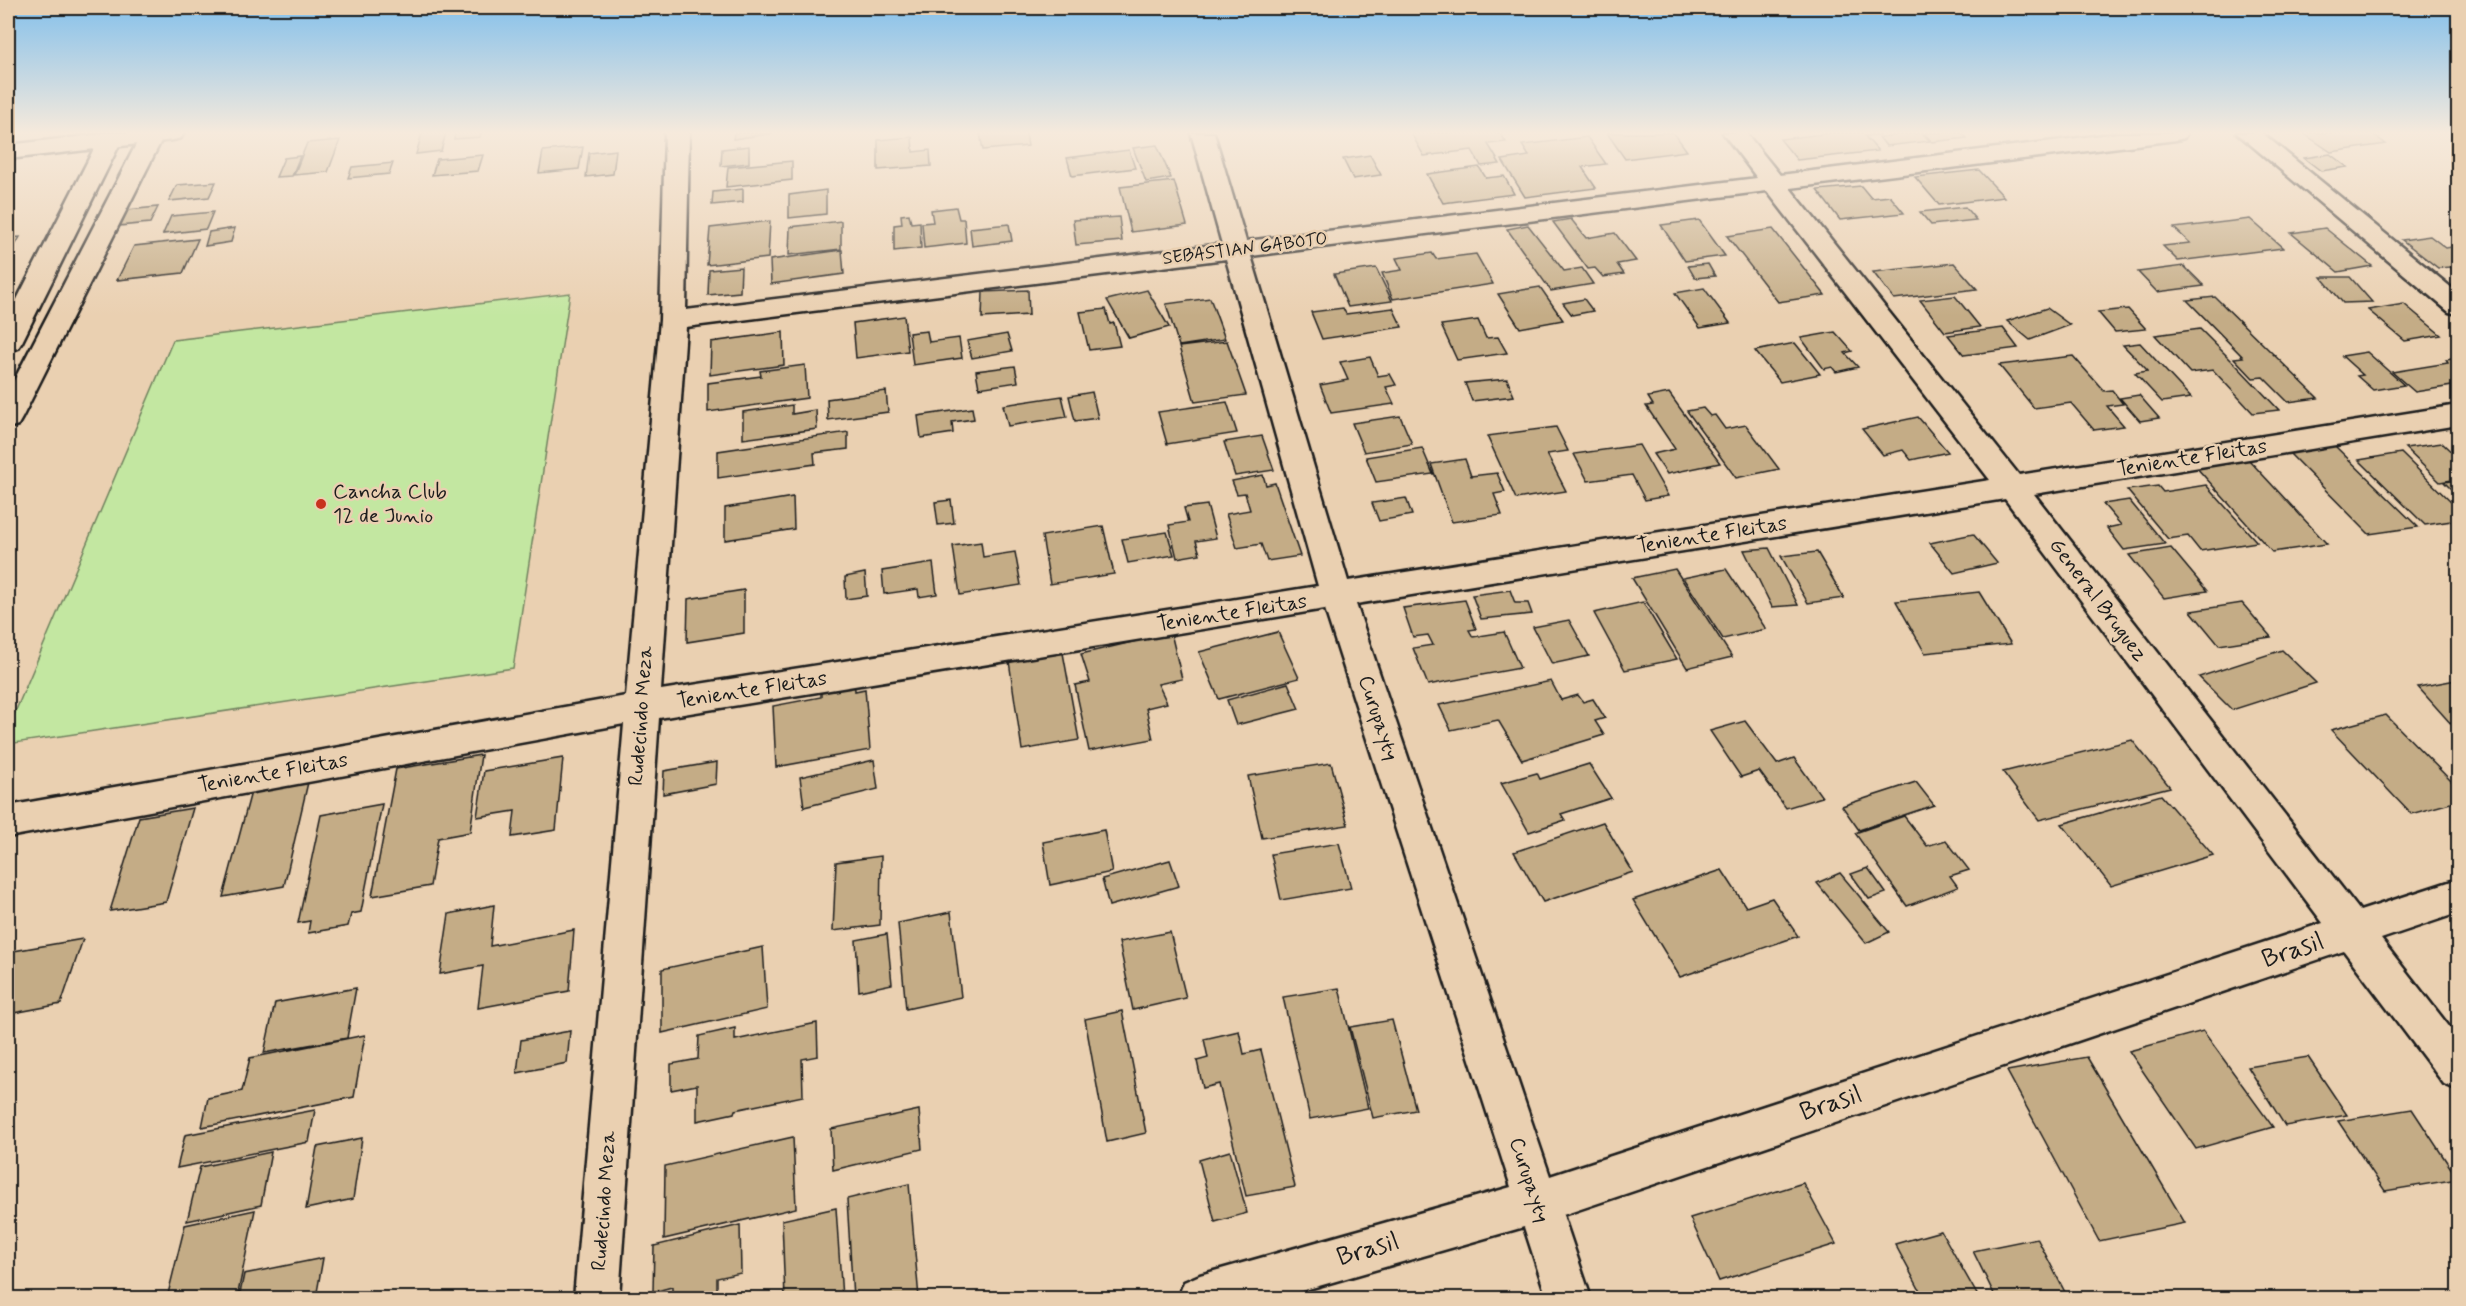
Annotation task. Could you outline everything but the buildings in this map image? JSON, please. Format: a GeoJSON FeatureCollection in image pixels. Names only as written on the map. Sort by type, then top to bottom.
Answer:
{"type":"FeatureCollection","features":[{"type":"Feature","properties":{"kind":"street"},"geometry":{"type":"LineString","coordinates":[[8,342],[83,194]]}},
{"type":"Feature","properties":{"kind":"street"},"geometry":{"type":"LineString","coordinates":[[10,408],[127,194]]}},
{"type":"Feature","properties":{"kind":"street","name":"Rudecindo Meza"},"geometry":{"type":"LineString","coordinates":[[596,1299],[673,320],[676,194]]}},
{"type":"Feature","properties":{"kind":"street","name":"Curupayty"},"geometry":{"type":"LineString","coordinates":[[1221,194],[1338,596],[1569,1299]]}},
{"type":"Feature","properties":{"kind":"street","name":"SEBASTIAN GABOTO"},"geometry":{"type":"LineString","coordinates":[[673,320],[1687,194]]}},
{"type":"Feature","properties":{"kind":"street","name":"General Bruguez"},"geometry":{"type":"LineString","coordinates":[[1784,194],[2012,487],[2458,1070]]}},
{"type":"Feature","properties":{"kind":"street"},"geometry":{"type":"LineString","coordinates":[[2322,194],[2458,306]]}},
{"type":"Feature","properties":{"kind":"street","name":"Teniente Fleitas"},"geometry":{"type":"LineString","coordinates":[[8,821],[642,707],[2458,416]]}},
{"type":"Feature","properties":{"kind":"street","name":"Brasil"},"geometry":{"type":"LineString","coordinates":[[1200,1299],[1536,1202],[2458,896]]}},
{"type":"Feature","properties":{"kind":"green space","name":"Cancha Club 12 de Junio"},"geometry":{"type":"Polygon","coordinates":[[[570,293],[513,668],[8,744],[8,729],[173,340],[570,293]]]}},
{"type":"Feature","properties":{"kind":"place","name":"Cancha Club 12 de Junio"},"geometry":{"type":"Point","coordinates":[321,504]}}]}
